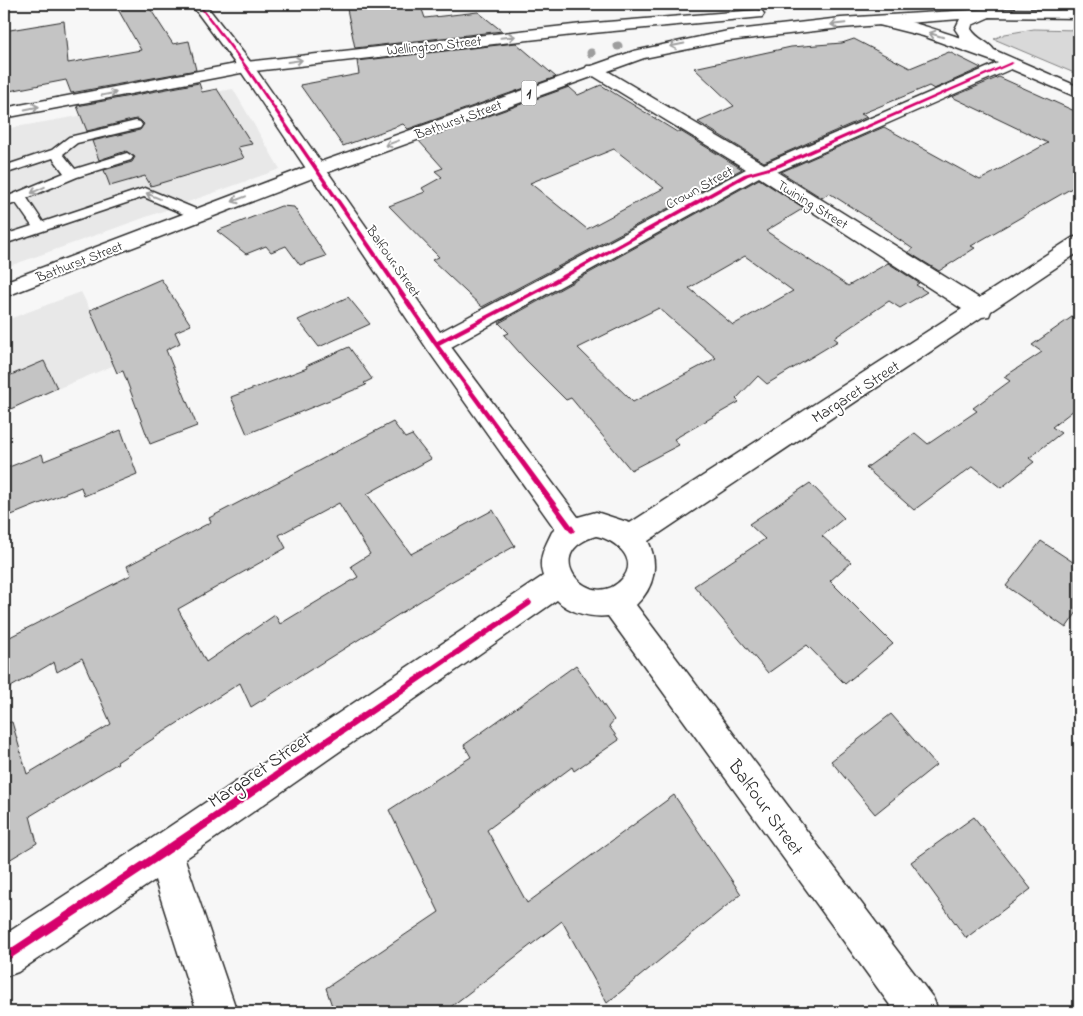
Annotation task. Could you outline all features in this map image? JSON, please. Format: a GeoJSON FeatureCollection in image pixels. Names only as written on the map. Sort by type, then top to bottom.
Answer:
{"type":"FeatureCollection","features":[{"type":"Feature","properties":{"kind":"main road"},"geometry":{"type":"LineString","coordinates":[[199,5],[217,4]]}},
{"type":"Feature","properties":{"kind":"main road"},"geometry":{"type":"LineString","coordinates":[[849,6],[868,4]]}},
{"type":"Feature","properties":{"kind":"main road","name":"Balfour Street"},"geometry":{"type":"LineString","coordinates":[[199,5],[246,67],[436,344],[572,530]]}},
{"type":"Feature","properties":{"kind":"main road","name":"Wellington Street"},"geometry":{"type":"LineString","coordinates":[[4,114],[246,67],[355,53],[582,29],[768,13]]}},
{"type":"Feature","properties":{"kind":"main road"},"geometry":{"type":"LineString","coordinates":[[987,13],[966,22],[963,29],[971,41],[1005,60]]}},
{"type":"Feature","properties":{"kind":"main road","name":"Bathurst Street"},"geometry":{"type":"LineString","coordinates":[[4,290],[316,170],[593,69],[640,54],[698,40],[755,32],[876,20],[987,13],[1079,14]]}},
{"type":"Feature","properties":{"kind":"main road"},"geometry":{"type":"LineString","coordinates":[[876,20],[926,32],[1005,60],[1079,93]]}},
{"type":"Feature","properties":{"kind":"main road","name":"Crown Street"},"geometry":{"type":"LineString","coordinates":[[436,344],[554,282],[746,175],[778,166],[1005,60]]}},
{"type":"Feature","properties":{"kind":"main road","name":"Twining Street"},"geometry":{"type":"LineString","coordinates":[[593,69],[762,171],[980,310]]}},
{"type":"Feature","properties":{"kind":"main road","name":"Margaret Street"},"geometry":{"type":"LineString","coordinates":[[630,538],[980,310],[1073,255]]}},
{"type":"Feature","properties":{"kind":"main road"},"geometry":{"type":"LineString","coordinates":[[584,526],[608,526],[630,538],[637,548],[641,560],[642,573],[628,594],[616,601],[604,603],[590,602],[578,598],[559,582],[554,571],[553,560],[563,538],[572,530],[584,526]]}},
{"type":"Feature","properties":{"kind":"main road","name":"Margaret Street"},"geometry":{"type":"LineString","coordinates":[[4,958],[164,852],[559,582]]}},
{"type":"Feature","properties":{"kind":"main road","name":"Balfour Street"},"geometry":{"type":"LineString","coordinates":[[616,601],[919,1012]]}},
{"type":"Feature","properties":{"kind":"main road"},"geometry":{"type":"LineString","coordinates":[[164,852],[217,1012]]}},
{"type":"Feature","properties":{"kind":"lane"},"geometry":{"type":"LineString","coordinates":[[4,170],[56,153],[73,140],[136,125]]}},
{"type":"Feature","properties":{"kind":"lane"},"geometry":{"type":"LineString","coordinates":[[56,153],[72,174]]}},
{"type":"Feature","properties":{"kind":"lane"},"geometry":{"type":"LineString","coordinates":[[4,203],[20,198],[72,174],[127,157]]}},
{"type":"Feature","properties":{"kind":"lane"},"geometry":{"type":"LineString","coordinates":[[4,240],[145,192],[198,215]]}},
{"type":"Feature","properties":{"kind":"lane"},"geometry":{"type":"LineString","coordinates":[[20,198],[40,228]]}},
{"type":"Feature","properties":{"kind":"shaded area"},"geometry":{"type":"Polygon","coordinates":[[[1034,29],[1079,30],[1079,75],[994,39],[1005,34],[1034,29]]]}},
{"type":"Feature","properties":{"kind":"shaded area"},"geometry":{"type":"Polygon","coordinates":[[[233,89],[280,169],[4,268],[4,129],[233,89]]]}},
{"type":"Feature","properties":{"kind":"shaded area"},"geometry":{"type":"Polygon","coordinates":[[[81,292],[117,364],[4,411],[4,321],[81,292]]]}},
{"type":"Feature","properties":{"kind":"building"},"geometry":{"type":"Polygon","coordinates":[[[115,4],[147,4],[173,44],[189,41],[196,70],[71,93],[66,80],[4,92],[4,31],[64,21],[68,63],[141,50],[115,4]]]}},
{"type":"Feature","properties":{"kind":"building"},"geometry":{"type":"Polygon","coordinates":[[[398,4],[420,4],[425,18],[478,12],[502,31],[355,48],[347,9],[398,4]]]}},
{"type":"Feature","properties":{"kind":"building"},"geometry":{"type":"Polygon","coordinates":[[[854,39],[910,68],[949,52],[981,68],[934,89],[929,86],[861,114],[867,117],[764,162],[698,122],[734,106],[694,68],[791,47],[842,43],[854,39]]]}},
{"type":"Feature","properties":{"kind":"building"},"geometry":{"type":"Polygon","coordinates":[[[516,43],[556,77],[408,129],[403,124],[343,146],[300,85],[359,74],[357,61],[516,43]]]}},
{"type":"Feature","properties":{"kind":"building"},"geometry":{"type":"Polygon","coordinates":[[[999,77],[1079,113],[1079,184],[971,246],[975,248],[939,271],[908,252],[913,249],[892,233],[829,193],[822,198],[781,172],[884,127],[980,180],[1048,143],[952,97],[999,77]]]}},
{"type":"Feature","properties":{"kind":"building"},"geometry":{"type":"Polygon","coordinates":[[[199,83],[202,92],[217,89],[252,144],[238,147],[244,158],[151,186],[145,176],[110,186],[104,170],[132,162],[135,157],[126,151],[99,160],[92,141],[140,130],[144,124],[136,119],[87,131],[77,106],[199,83]]]}},
{"type":"Feature","properties":{"kind":"building"},"geometry":{"type":"Polygon","coordinates":[[[601,85],[742,169],[482,307],[432,260],[439,257],[389,206],[425,192],[422,188],[442,177],[435,171],[443,168],[419,141],[569,87],[578,95],[601,85]],[[614,149],[530,183],[587,229],[664,188],[614,149]]]}},
{"type":"Feature","properties":{"kind":"building"},"geometry":{"type":"Polygon","coordinates":[[[759,179],[804,208],[766,231],[848,286],[888,263],[919,283],[916,285],[927,292],[900,308],[889,301],[834,338],[838,341],[767,384],[758,376],[736,399],[739,402],[674,439],[679,445],[631,470],[571,398],[566,400],[526,360],[504,335],[509,333],[499,323],[759,179]],[[745,256],[689,288],[733,325],[793,291],[745,256]],[[659,308],[578,348],[633,402],[716,358],[659,308]]]}},
{"type":"Feature","properties":{"kind":"building"},"geometry":{"type":"Polygon","coordinates":[[[281,206],[294,207],[326,256],[300,265],[286,246],[271,252],[266,246],[246,254],[217,231],[281,206]]]}},
{"type":"Feature","properties":{"kind":"building"},"geometry":{"type":"Polygon","coordinates":[[[161,279],[191,325],[175,332],[180,343],[166,350],[197,426],[150,444],[123,371],[117,373],[90,310],[161,279]]]}},
{"type":"Feature","properties":{"kind":"building"},"geometry":{"type":"Polygon","coordinates":[[[348,297],[370,324],[319,347],[298,320],[348,297]]]}},
{"type":"Feature","properties":{"kind":"building"},"geometry":{"type":"Polygon","coordinates":[[[1079,312],[1079,406],[1052,427],[1061,433],[1029,458],[1034,462],[1001,488],[973,466],[914,510],[866,468],[915,433],[928,444],[977,411],[973,408],[1010,381],[1004,377],[1042,352],[1032,345],[1079,312]]]}},
{"type":"Feature","properties":{"kind":"building"},"geometry":{"type":"Polygon","coordinates":[[[349,347],[372,379],[364,383],[366,385],[247,434],[231,397],[307,368],[306,366],[349,347]]]}},
{"type":"Feature","properties":{"kind":"building"},"geometry":{"type":"Polygon","coordinates":[[[44,361],[57,388],[4,412],[4,378],[44,361]]]}},
{"type":"Feature","properties":{"kind":"building"},"geometry":{"type":"Polygon","coordinates":[[[393,422],[405,438],[412,435],[431,459],[367,494],[411,554],[493,510],[515,546],[449,583],[251,707],[240,683],[118,763],[30,816],[37,843],[4,863],[4,723],[12,722],[27,774],[111,724],[82,658],[57,672],[54,662],[4,691],[4,640],[131,575],[127,566],[211,522],[209,518],[393,422]],[[339,503],[279,535],[286,548],[178,609],[206,662],[275,615],[280,624],[358,577],[351,566],[370,554],[339,503]]]}},
{"type":"Feature","properties":{"kind":"building"},"geometry":{"type":"Polygon","coordinates":[[[121,430],[137,474],[84,496],[81,487],[4,518],[4,469],[42,454],[44,461],[121,430]]]}},
{"type":"Feature","properties":{"kind":"building"},"geometry":{"type":"Polygon","coordinates":[[[810,483],[844,518],[822,536],[851,562],[830,581],[893,644],[845,684],[807,645],[768,673],[694,586],[765,539],[749,524],[810,483]]]}},
{"type":"Feature","properties":{"kind":"building"},"geometry":{"type":"Polygon","coordinates":[[[1041,541],[1079,566],[1079,609],[1066,628],[1006,586],[1041,541]]]}},
{"type":"Feature","properties":{"kind":"building"},"geometry":{"type":"Polygon","coordinates":[[[576,665],[614,720],[609,726],[619,740],[574,771],[572,767],[487,830],[527,903],[674,795],[741,894],[607,1003],[562,921],[444,1012],[334,1012],[326,988],[439,912],[389,810],[471,757],[464,745],[576,665]]]}},
{"type":"Feature","properties":{"kind":"building"},"geometry":{"type":"Polygon","coordinates":[[[891,714],[936,765],[875,814],[831,761],[891,714]]]}},
{"type":"Feature","properties":{"kind":"building"},"geometry":{"type":"Polygon","coordinates":[[[974,817],[1031,889],[966,938],[911,862],[974,817]]]}},
{"type":"Feature","properties":{"kind":"cycle path"},"geometry":{"type":"LineString","coordinates":[[198,4],[246,67],[436,344],[572,530]]}},
{"type":"Feature","properties":{"kind":"cycle path"},"geometry":{"type":"LineString","coordinates":[[436,344],[554,282],[746,175],[778,166],[1012,63]]}},
{"type":"Feature","properties":{"kind":"cycle path"},"geometry":{"type":"LineString","coordinates":[[4,958],[164,852],[529,603]]}}]}
